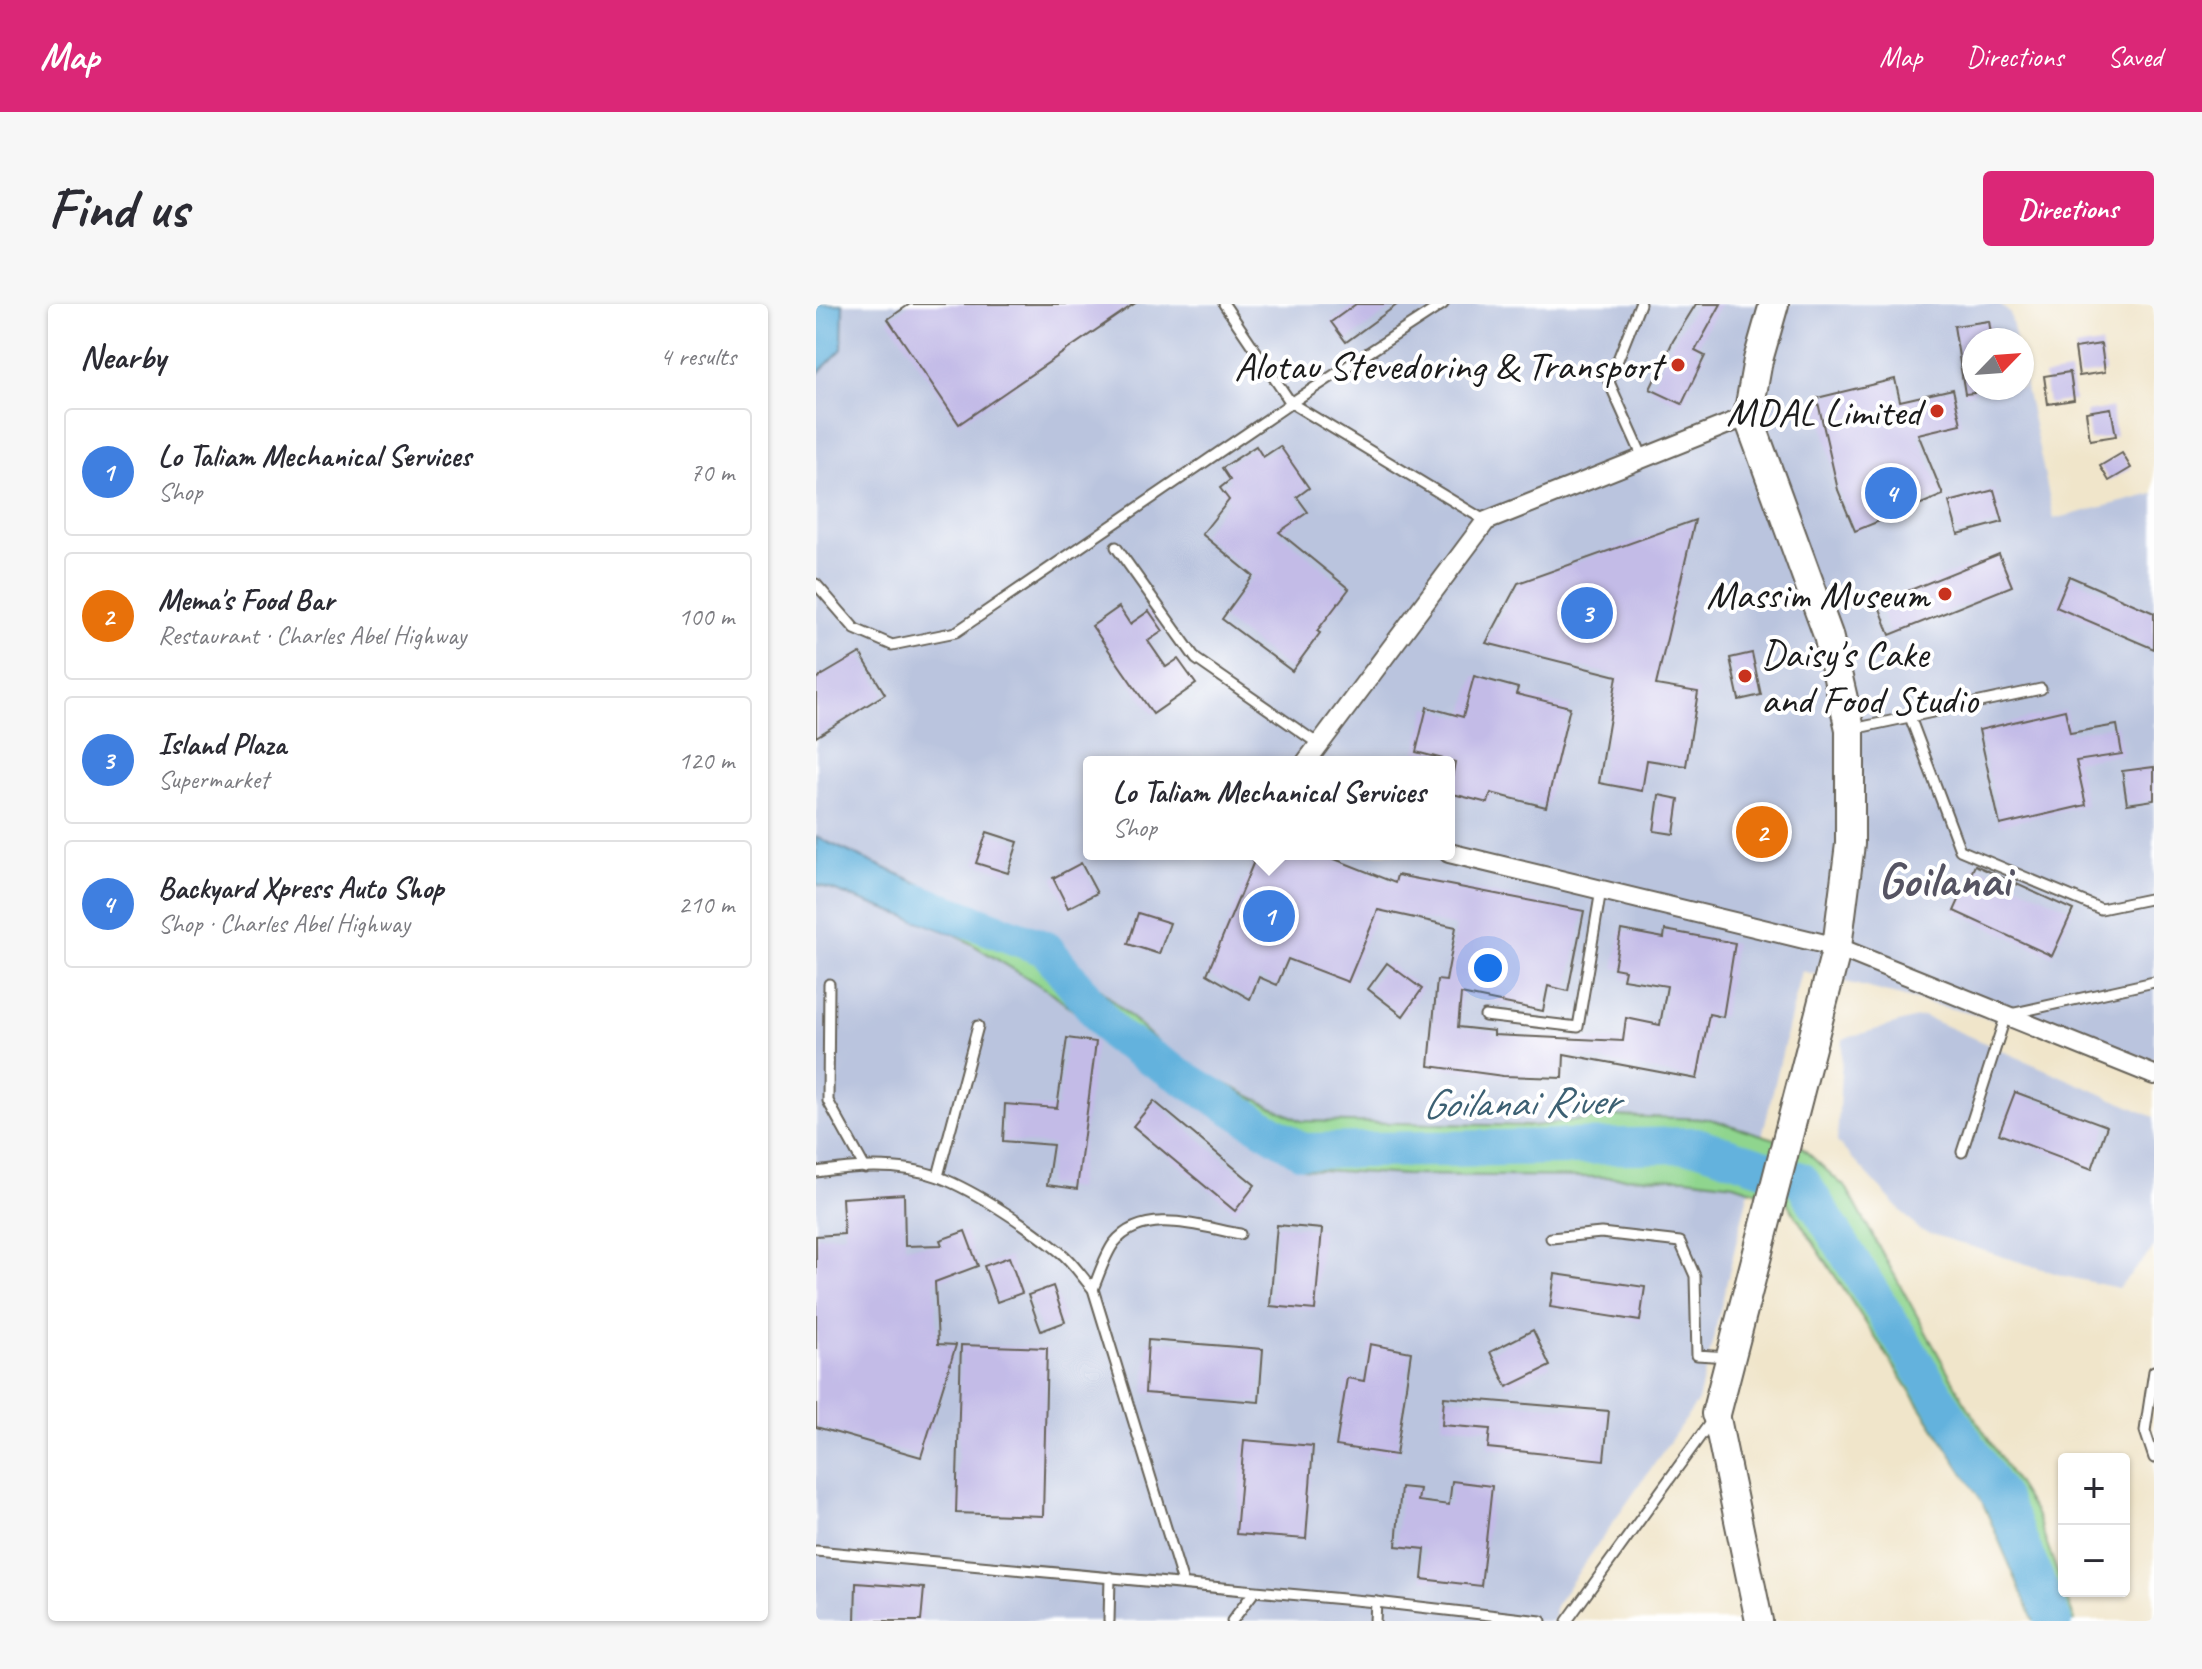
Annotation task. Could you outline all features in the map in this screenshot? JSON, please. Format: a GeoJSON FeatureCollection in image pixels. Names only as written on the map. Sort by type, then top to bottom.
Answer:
{"type":"FeatureCollection","features":[{"type":"Feature","properties":{"kind":"main road"},"geometry":{"type":"LineString","coordinates":[[1759,1621],[1716,1414],[1837,947],[1850,844],[1850,729],[1828,635],[1748,416],[1758,360],[1774,304]]}},
{"type":"Feature","properties":{"kind":"street"},"geometry":{"type":"LineString","coordinates":[[1309,756],[1486,521],[1748,416]]}},
{"type":"Feature","properties":{"kind":"street"},"geometry":{"type":"LineString","coordinates":[[1455,854],[1837,947],[2154,1075]]}},
{"type":"Feature","properties":{"kind":"lane"},"geometry":{"type":"LineString","coordinates":[[1224,304],[1291,403],[1486,521]]}},
{"type":"Feature","properties":{"kind":"lane"},"geometry":{"type":"LineString","coordinates":[[816,584],[855,629],[892,645],[956,632],[1291,403],[1443,304]]}},
{"type":"Feature","properties":{"kind":"lane"},"geometry":{"type":"LineString","coordinates":[[1640,304],[1609,382],[1644,460]]}},
{"type":"Feature","properties":{"kind":"lane"},"geometry":{"type":"LineString","coordinates":[[1116,547],[1196,659],[1317,743]]}},
{"type":"Feature","properties":{"kind":"lane"},"geometry":{"type":"LineString","coordinates":[[1850,729],[2041,689]]}},
{"type":"Feature","properties":{"kind":"lane"},"geometry":{"type":"LineString","coordinates":[[1910,717],[1960,850],[2101,909],[2154,898]]}},
{"type":"Feature","properties":{"kind":"lane"},"geometry":{"type":"LineString","coordinates":[[1485,1016],[1578,1027],[1601,890]]}},
{"type":"Feature","properties":{"kind":"lane"},"geometry":{"type":"LineString","coordinates":[[1962,1152],[2006,1015],[2154,982]]}},
{"type":"Feature","properties":{"kind":"lane"},"geometry":{"type":"LineString","coordinates":[[829,984],[828,1101],[865,1168]]}},
{"type":"Feature","properties":{"kind":"lane"},"geometry":{"type":"LineString","coordinates":[[938,1176],[978,1026]]}},
{"type":"Feature","properties":{"kind":"lane"},"geometry":{"type":"LineString","coordinates":[[816,1172],[902,1169],[938,1176],[1000,1211],[1062,1253],[1093,1289],[1183,1583]]}},
{"type":"Feature","properties":{"kind":"lane"},"geometry":{"type":"LineString","coordinates":[[1093,1289],[1113,1244],[1132,1227],[1167,1221],[1240,1234]]}},
{"type":"Feature","properties":{"kind":"lane"},"geometry":{"type":"LineString","coordinates":[[1551,1238],[1601,1233],[1680,1242],[1695,1276],[1697,1355],[1731,1357]]}},
{"type":"Feature","properties":{"kind":"lane"},"geometry":{"type":"LineString","coordinates":[[2154,1371],[2145,1431],[2154,1458]]}},
{"type":"Feature","properties":{"kind":"lane"},"geometry":{"type":"LineString","coordinates":[[1567,1621],[1716,1414]]}},
{"type":"Feature","properties":{"kind":"lane"},"geometry":{"type":"LineString","coordinates":[[816,1551],[1183,1583],[1541,1621]]}},
{"type":"Feature","properties":{"kind":"lane"},"geometry":{"type":"LineString","coordinates":[[1109,1621],[1110,1577]]}},
{"type":"Feature","properties":{"kind":"lane"},"geometry":{"type":"LineString","coordinates":[[1232,1621],[1254,1592]]}},
{"type":"Feature","properties":{"kind":"lane"},"geometry":{"type":"LineString","coordinates":[[1375,1621],[1376,1602]]}},
{"type":"Feature","properties":{"kind":"shaded area"},"geometry":{"type":"Polygon","coordinates":[[[843,304],[1999,304],[2010,313],[2013,328],[1962,328],[1962,400],[2029,400],[2054,519],[2154,494],[2154,1060],[1802,971],[1698,1401],[1555,1606],[1554,1621],[816,1621],[816,375],[842,349],[843,304]]]}},
{"type":"Feature","properties":{"kind":"shaded area"},"geometry":{"type":"Polygon","coordinates":[[[1923,1016],[2154,1117],[2154,1248],[2118,1288],[2064,1276],[1919,1230],[1837,1142],[1843,1039],[1923,1016]]]}},
{"type":"Feature","properties":{"kind":"green space"},"geometry":{"type":"Polygon","coordinates":[[[969,906],[1045,938],[1177,1060],[1301,1121],[1533,1126],[1615,1116],[1710,1119],[1801,1147],[1847,1189],[1963,1399],[2036,1514],[2058,1574],[2058,1597],[2066,1597],[2075,1621],[2034,1621],[1982,1501],[1786,1201],[1734,1184],[1686,1178],[1406,1175],[1304,1169],[1138,1065],[1054,994],[957,935],[969,906]]]}},
{"type":"Feature","properties":{"kind":"water"},"geometry":{"type":"Polygon","coordinates":[[[816,304],[843,304],[842,349],[816,375],[816,304]]]}},
{"type":"Feature","properties":{"kind":"water"},"geometry":{"type":"Polygon","coordinates":[[[816,837],[969,906],[957,935],[816,884],[816,837]]]}},
{"type":"Feature","properties":{"kind":"building"},"geometry":{"type":"Polygon","coordinates":[[[910,304],[1134,304],[959,424],[888,319],[910,304]]]}},
{"type":"Feature","properties":{"kind":"building"},"geometry":{"type":"Polygon","coordinates":[[[1356,304],[1398,304],[1346,342],[1331,322],[1356,304]]]}},
{"type":"Feature","properties":{"kind":"building"},"geometry":{"type":"Polygon","coordinates":[[[1696,304],[1721,304],[1695,351],[1705,356],[1682,404],[1650,389],[1673,341],[1696,304]]]}},
{"type":"Feature","properties":{"kind":"building"},"geometry":{"type":"Polygon","coordinates":[[[1989,321],[1990,328],[1962,328],[1962,375],[1954,326],[1989,321]]]}},
{"type":"Feature","properties":{"kind":"building"},"geometry":{"type":"Polygon","coordinates":[[[2101,344],[2105,372],[2079,376],[2075,348],[2101,344]]]}},
{"type":"Feature","properties":{"kind":"building"},"geometry":{"type":"Polygon","coordinates":[[[2070,372],[2074,400],[2048,404],[2044,376],[2070,372]]]}},
{"type":"Feature","properties":{"kind":"building"},"geometry":{"type":"Polygon","coordinates":[[[1895,379],[1900,401],[1953,389],[1961,424],[1918,434],[1943,495],[1855,531],[1838,490],[1817,398],[1895,379]]]}},
{"type":"Feature","properties":{"kind":"building"},"geometry":{"type":"Polygon","coordinates":[[[2111,408],[2116,436],[2090,440],[2086,412],[2111,408]]]}},
{"type":"Feature","properties":{"kind":"building"},"geometry":{"type":"Polygon","coordinates":[[[1256,446],[1263,457],[1280,446],[1309,488],[1297,497],[1308,512],[1279,532],[1349,589],[1292,671],[1222,619],[1253,576],[1202,534],[1229,500],[1220,488],[1230,480],[1222,468],[1256,446]]]}},
{"type":"Feature","properties":{"kind":"building"},"geometry":{"type":"Polygon","coordinates":[[[2122,453],[2131,468],[2109,481],[2100,466],[2122,453]]]}},
{"type":"Feature","properties":{"kind":"building"},"geometry":{"type":"Polygon","coordinates":[[[1994,490],[2003,522],[1958,534],[1949,502],[1994,490]]]}},
{"type":"Feature","properties":{"kind":"building"},"geometry":{"type":"Polygon","coordinates":[[[1695,520],[1656,685],[1698,692],[1686,766],[1647,760],[1642,791],[1599,783],[1617,676],[1486,643],[1518,583],[1695,520]]]}},
{"type":"Feature","properties":{"kind":"building","name":"Massim Museum"},"geometry":{"type":"Polygon","coordinates":[[[1999,554],[2012,586],[1890,635],[1878,603],[1999,554]]]}},
{"type":"Feature","properties":{"kind":"building"},"geometry":{"type":"Polygon","coordinates":[[[2069,576],[2154,613],[2154,649],[2056,607],[2069,576]]]}},
{"type":"Feature","properties":{"kind":"building"},"geometry":{"type":"Polygon","coordinates":[[[1119,607],[1130,624],[1149,611],[1163,631],[1148,641],[1166,667],[1178,659],[1196,684],[1153,714],[1092,626],[1119,607]]]}},
{"type":"Feature","properties":{"kind":"building"},"geometry":{"type":"Polygon","coordinates":[[[860,653],[885,694],[816,737],[816,679],[860,653]]]}},
{"type":"Feature","properties":{"kind":"building","name":"Daisy's Cake and Food Studio"},"geometry":{"type":"Polygon","coordinates":[[[1752,653],[1761,695],[1739,700],[1730,658],[1752,653]]]}},
{"type":"Feature","properties":{"kind":"building"},"geometry":{"type":"Polygon","coordinates":[[[1474,676],[1518,688],[1516,694],[1570,707],[1546,807],[1491,793],[1488,803],[1455,795],[1455,756],[1416,752],[1427,707],[1463,717],[1474,676]]]}},
{"type":"Feature","properties":{"kind":"building"},"geometry":{"type":"Polygon","coordinates":[[[2065,710],[2070,733],[2117,725],[2122,754],[2076,761],[2086,805],[2000,825],[1979,730],[2065,710]]]}},
{"type":"Feature","properties":{"kind":"building"},"geometry":{"type":"Polygon","coordinates":[[[2154,767],[2154,800],[2127,804],[2122,771],[2154,767]]]}},
{"type":"Feature","properties":{"kind":"building"},"geometry":{"type":"Polygon","coordinates":[[[1659,795],[1679,799],[1674,834],[1654,831],[1659,795]]]}},
{"type":"Feature","properties":{"kind":"building"},"geometry":{"type":"Polygon","coordinates":[[[1750,808],[1782,813],[1775,856],[1743,851],[1750,808]]]}},
{"type":"Feature","properties":{"kind":"building"},"geometry":{"type":"Polygon","coordinates":[[[987,832],[1018,842],[1008,873],[976,863],[987,832]]]}},
{"type":"Feature","properties":{"kind":"building"},"geometry":{"type":"Polygon","coordinates":[[[1254,860],[1337,860],[1395,883],[1397,875],[1584,911],[1568,991],[1548,986],[1543,1011],[1461,994],[1458,1027],[1494,1031],[1494,1035],[1623,1041],[1626,1018],[1660,1025],[1667,986],[1623,979],[1625,970],[1614,968],[1621,930],[1664,938],[1665,930],[1735,943],[1723,1017],[1709,1014],[1697,1079],[1564,1054],[1563,1078],[1503,1076],[1429,1066],[1437,980],[1446,981],[1456,927],[1378,910],[1348,982],[1288,959],[1277,985],[1259,977],[1250,999],[1207,974],[1254,860]]]}},
{"type":"Feature","properties":{"kind":"building"},"geometry":{"type":"Polygon","coordinates":[[[1081,863],[1097,893],[1068,908],[1053,878],[1081,863]]]}},
{"type":"Feature","properties":{"kind":"building"},"geometry":{"type":"Polygon","coordinates":[[[1975,865],[2073,910],[2052,956],[1954,911],[1975,865]]]}},
{"type":"Feature","properties":{"kind":"building"},"geometry":{"type":"Polygon","coordinates":[[[1138,913],[1170,923],[1159,954],[1128,944],[1138,913]]]}},
{"type":"Feature","properties":{"kind":"building"},"geometry":{"type":"Polygon","coordinates":[[[1387,963],[1422,989],[1403,1016],[1368,989],[1387,963]]]}},
{"type":"Feature","properties":{"kind":"building"},"geometry":{"type":"Polygon","coordinates":[[[1067,1038],[1096,1042],[1077,1189],[1047,1185],[1053,1145],[1003,1141],[1005,1104],[1057,1108],[1067,1038]]]}},
{"type":"Feature","properties":{"kind":"building"},"geometry":{"type":"Polygon","coordinates":[[[2015,1092],[2107,1126],[2092,1169],[1999,1134],[2015,1092]]]}},
{"type":"Feature","properties":{"kind":"building"},"geometry":{"type":"Polygon","coordinates":[[[1154,1101],[1255,1185],[1235,1211],[1133,1126],[1154,1101]]]}},
{"type":"Feature","properties":{"kind":"building"},"geometry":{"type":"Polygon","coordinates":[[[904,1194],[905,1246],[942,1245],[940,1240],[965,1231],[978,1266],[935,1282],[938,1344],[956,1345],[921,1457],[816,1427],[816,1236],[844,1234],[842,1198],[904,1194]]]}},
{"type":"Feature","properties":{"kind":"building"},"geometry":{"type":"Polygon","coordinates":[[[1277,1225],[1322,1229],[1315,1310],[1270,1306],[1277,1225]]]}},
{"type":"Feature","properties":{"kind":"building"},"geometry":{"type":"Polygon","coordinates":[[[1009,1257],[1022,1293],[997,1302],[984,1266],[1009,1257]]]}},
{"type":"Feature","properties":{"kind":"building"},"geometry":{"type":"Polygon","coordinates":[[[1555,1274],[1645,1287],[1640,1321],[1550,1307],[1555,1274]]]}},
{"type":"Feature","properties":{"kind":"building"},"geometry":{"type":"Polygon","coordinates":[[[1053,1286],[1065,1322],[1041,1331],[1028,1295],[1053,1286]]]}},
{"type":"Feature","properties":{"kind":"building"},"geometry":{"type":"Polygon","coordinates":[[[1533,1330],[1550,1366],[1507,1387],[1490,1352],[1533,1330]]]}},
{"type":"Feature","properties":{"kind":"building"},"geometry":{"type":"Polygon","coordinates":[[[1148,1340],[1263,1349],[1259,1402],[1145,1393],[1148,1340]]]}},
{"type":"Feature","properties":{"kind":"building"},"geometry":{"type":"Polygon","coordinates":[[[1370,1344],[1411,1352],[1396,1455],[1336,1446],[1347,1378],[1364,1381],[1370,1344]]]}},
{"type":"Feature","properties":{"kind":"building"},"geometry":{"type":"Polygon","coordinates":[[[961,1345],[1047,1348],[1043,1516],[956,1513],[961,1345]]]}},
{"type":"Feature","properties":{"kind":"building"},"geometry":{"type":"Polygon","coordinates":[[[1444,1397],[1609,1411],[1604,1460],[1488,1448],[1490,1429],[1442,1425],[1444,1397]]]}},
{"type":"Feature","properties":{"kind":"building"},"geometry":{"type":"Polygon","coordinates":[[[1244,1440],[1313,1446],[1306,1539],[1236,1534],[1244,1440]]]}},
{"type":"Feature","properties":{"kind":"building"},"geometry":{"type":"Polygon","coordinates":[[[1452,1481],[1492,1486],[1481,1586],[1422,1579],[1425,1549],[1396,1546],[1401,1487],[1420,1489],[1418,1501],[1449,1505],[1452,1481]]]}},
{"type":"Feature","properties":{"kind":"building"},"geometry":{"type":"Polygon","coordinates":[[[856,1583],[924,1588],[921,1621],[855,1621],[856,1583]]]}},
{"type":"Feature","properties":{"kind":"waterway","name":"Goilanai River"},"geometry":{"type":"LineString","coordinates":[[917,901],[1046,949],[1116,1036],[1302,1151],[1697,1145],[1801,1180],[2002,1500],[2054,1621]]}},
{"type":"Feature","properties":{"kind":"place","name":"Alotau Stevedoring & Transport"},"geometry":{"type":"Point","coordinates":[1678,365]}},
{"type":"Feature","properties":{"kind":"place","name":"MDAL Limited"},"geometry":{"type":"Point","coordinates":[1937,411]}},
{"type":"Feature","properties":{"kind":"place","name":"Backyard Xpress Auto Shop"},"geometry":{"type":"Point","coordinates":[1891,493]}},
{"type":"Feature","properties":{"kind":"place","name":"Massim Museum"},"geometry":{"type":"Point","coordinates":[1945,594]}},
{"type":"Feature","properties":{"kind":"place","name":"Island Plaza"},"geometry":{"type":"Point","coordinates":[1587,613]}},
{"type":"Feature","properties":{"kind":"place","name":"Daisy's Cake and Food Studio"},"geometry":{"type":"Point","coordinates":[1745,676]}},
{"type":"Feature","properties":{"kind":"place","name":"Mema's Food Bar"},"geometry":{"type":"Point","coordinates":[1762,832]}},
{"type":"Feature","properties":{"kind":"place","name":"Lo Taliam Mechanical Services"},"geometry":{"type":"Point","coordinates":[1269,916]}},
{"type":"Feature","properties":{"kind":"district","name":"Goilanai"},"geometry":{"type":"Point","coordinates":[1944,879]}}]}
